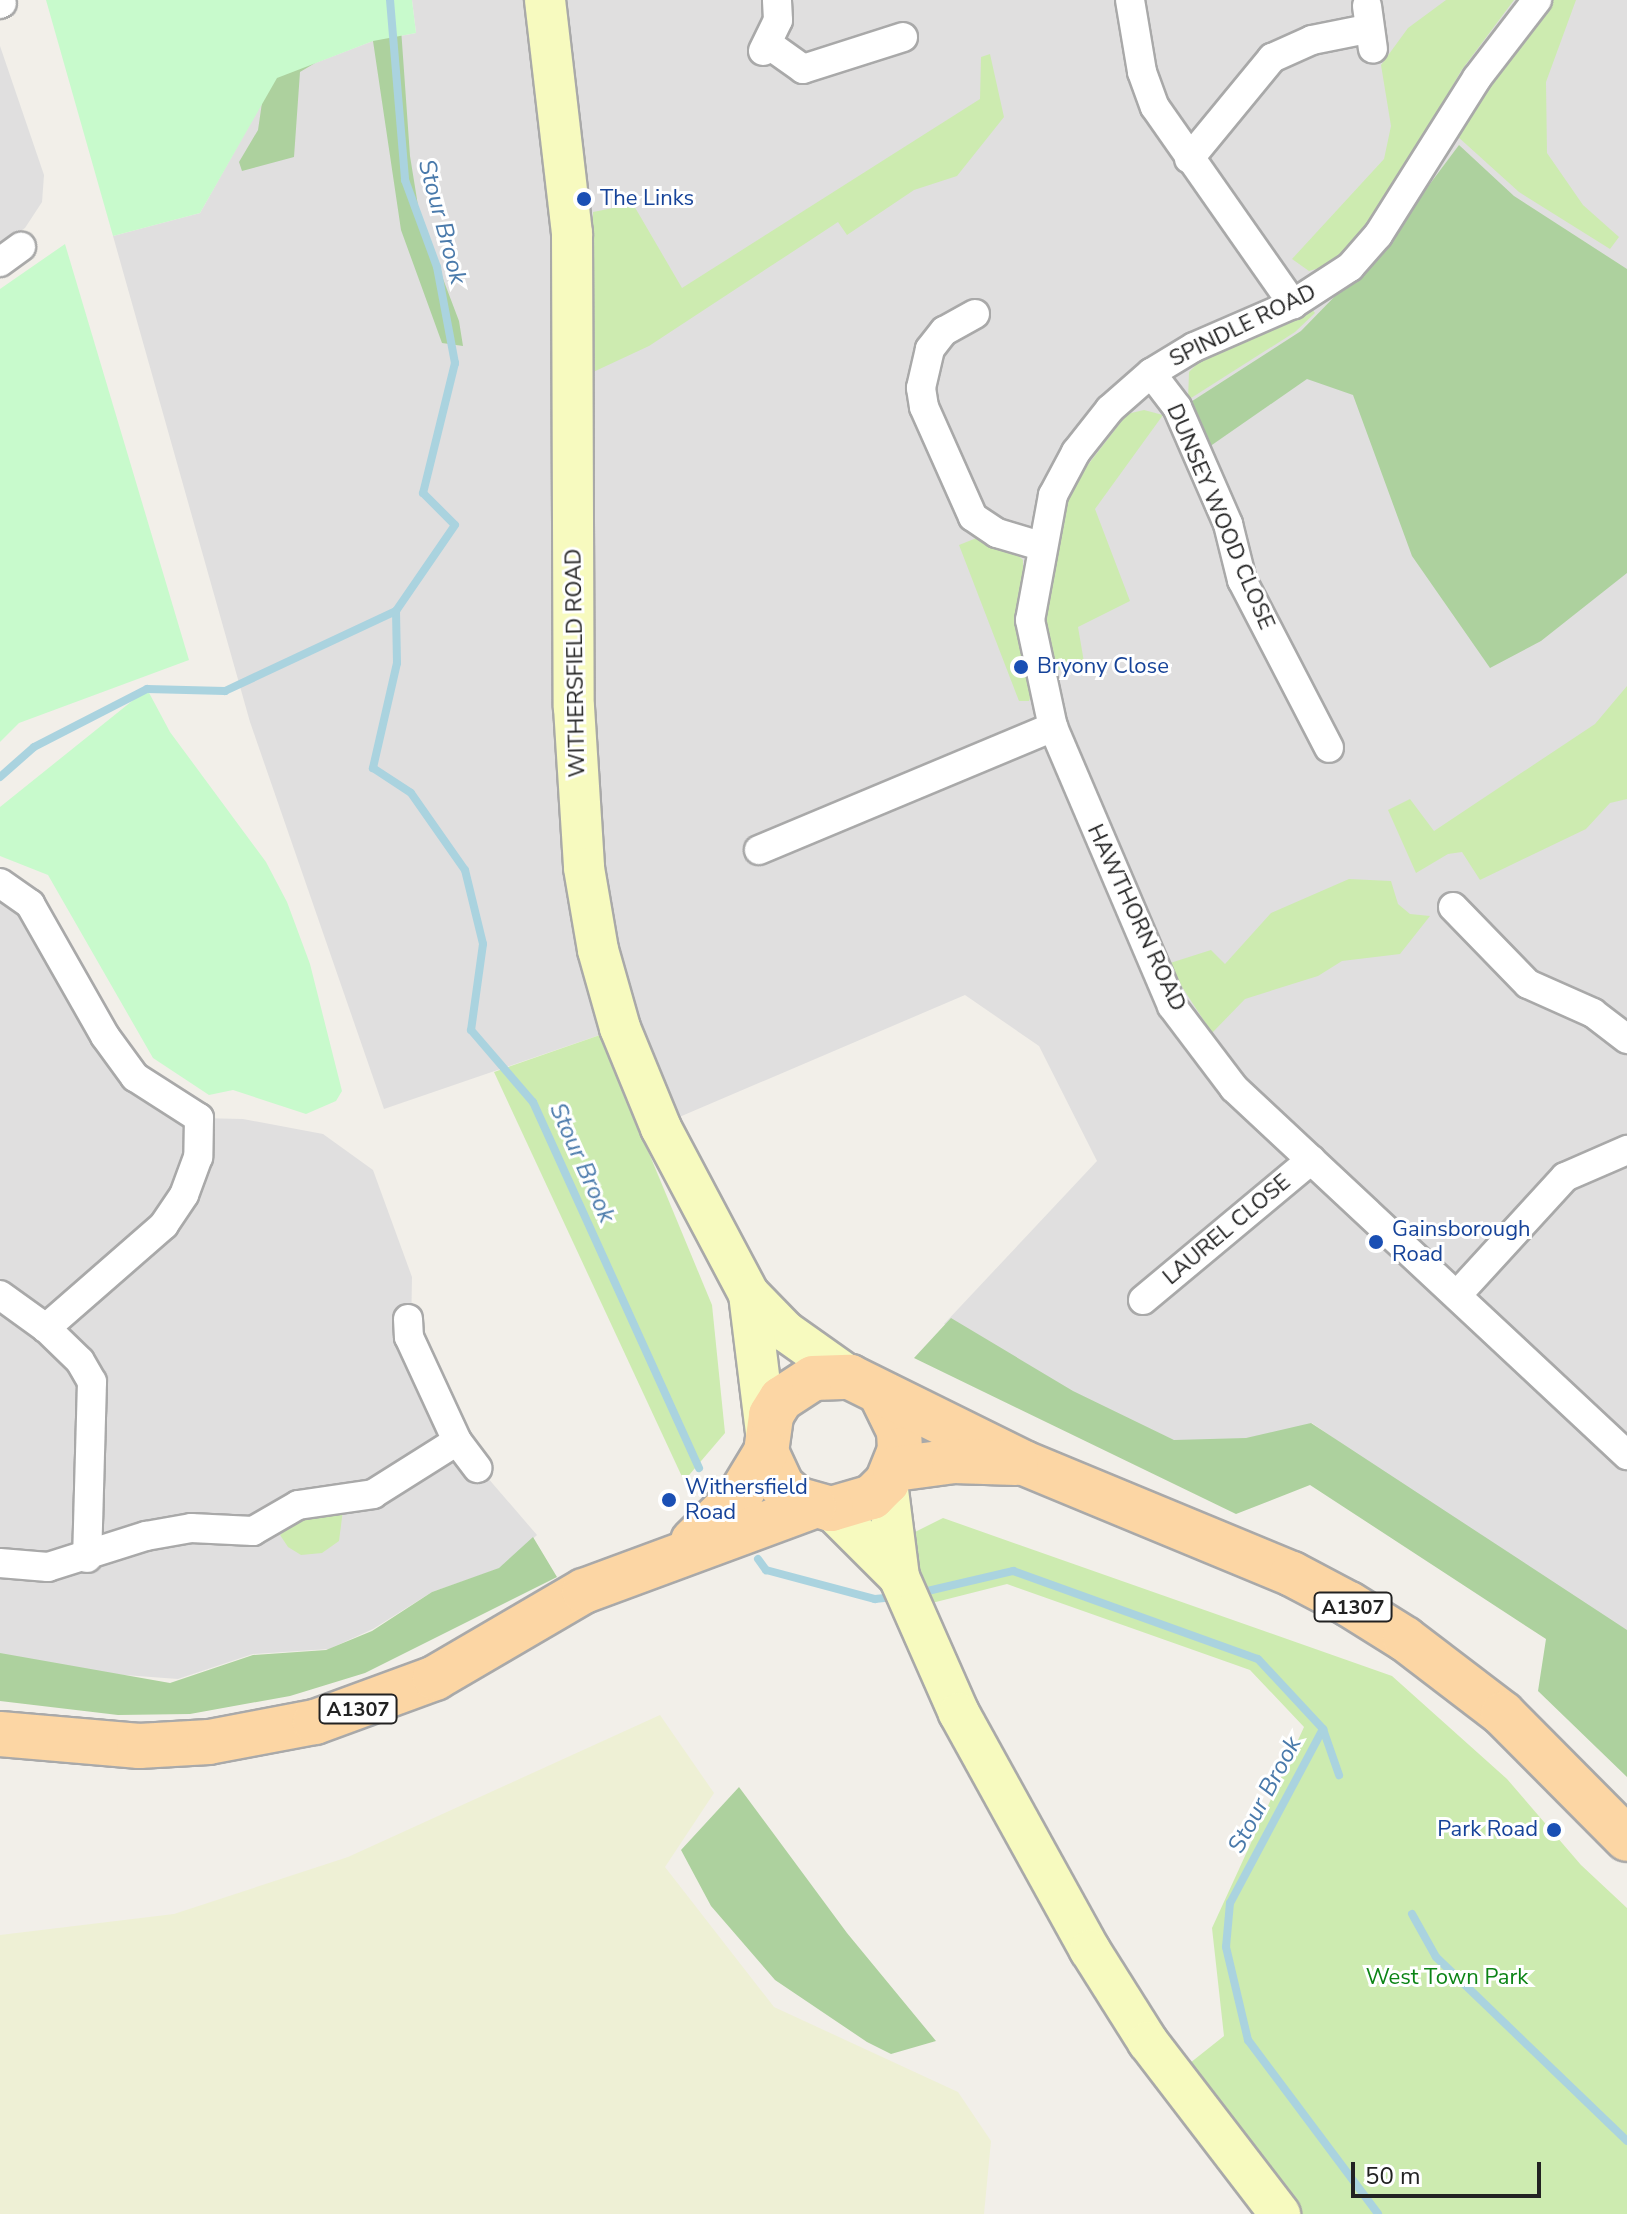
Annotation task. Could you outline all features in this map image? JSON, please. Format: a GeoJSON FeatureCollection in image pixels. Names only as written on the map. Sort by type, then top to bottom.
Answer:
{"type":"FeatureCollection","features":[{"type":"Feature","properties":{"kind":"main road","name":"A1307"},"geometry":{"type":"LineString","coordinates":[[766,1442],[776,1407],[796,1386],[813,1378],[866,1387],[962,1428],[1024,1463],[1292,1574],[1405,1639],[1503,1714],[1627,1839]]}},
{"type":"Feature","properties":{"kind":"main road"},"geometry":{"type":"LineString","coordinates":[[866,1387],[899,1431],[891,1475]]}},
{"type":"Feature","properties":{"kind":"main road"},"geometry":{"type":"LineString","coordinates":[[766,1442],[782,1486],[822,1508]]}},
{"type":"Feature","properties":{"kind":"main road"},"geometry":{"type":"LineString","coordinates":[[682,1551],[740,1495],[766,1442]]}},
{"type":"Feature","properties":{"kind":"main road","name":"A1307"},"geometry":{"type":"LineString","coordinates":[[822,1508],[872,1497],[891,1475],[954,1461],[1024,1463]]}},
{"type":"Feature","properties":{"kind":"main road"},"geometry":{"type":"LineString","coordinates":[[682,1551],[822,1508]]}},
{"type":"Feature","properties":{"kind":"main road","name":"A1307"},"geometry":{"type":"LineString","coordinates":[[0,1734],[139,1746],[209,1742],[315,1722],[435,1678],[584,1591],[682,1551]]}},
{"type":"Feature","properties":{"kind":"street","name":"WITHERSFIELD ROAD"},"geometry":{"type":"LineString","coordinates":[[545,0],[572,233],[574,707],[584,868],[598,950],[620,1028],[661,1128],[749,1294],[785,1331],[866,1387]]}},
{"type":"Feature","properties":{"kind":"street"},"geometry":{"type":"LineString","coordinates":[[777,0],[778,20],[765,48],[803,69],[903,37]]}},
{"type":"Feature","properties":{"kind":"street"},"geometry":{"type":"LineString","coordinates":[[1130,0],[1146,84],[1189,159],[1242,223],[1293,304]]}},
{"type":"Feature","properties":{"kind":"street","name":"SPINDLE ROAD"},"geometry":{"type":"LineString","coordinates":[[1053,727],[1030,620],[1041,546],[1053,495],[1076,452],[1110,409],[1151,373],[1194,347],[1293,304],[1350,267],[1378,235],[1477,78],[1537,0]]}},
{"type":"Feature","properties":{"kind":"street"},"geometry":{"type":"LineString","coordinates":[[1189,159],[1272,58],[1312,40],[1369,28]]}},
{"type":"Feature","properties":{"kind":"street"},"geometry":{"type":"LineString","coordinates":[[975,314],[944,331],[930,349],[921,388],[924,407],[973,517],[997,533],[1041,546]]}},
{"type":"Feature","properties":{"kind":"street","name":"DUNSEY WOOD CLOSE"},"geometry":{"type":"LineString","coordinates":[[1151,373],[1177,407],[1228,524],[1242,580],[1329,748]]}},
{"type":"Feature","properties":{"kind":"street"},"geometry":{"type":"LineString","coordinates":[[759,850],[1053,727]]}},
{"type":"Feature","properties":{"kind":"street","name":"HAWTHORN ROAD"},"geometry":{"type":"LineString","coordinates":[[1053,727],[1172,1006],[1234,1088],[1627,1455]]}},
{"type":"Feature","properties":{"kind":"street"},"geometry":{"type":"LineString","coordinates":[[0,883],[30,904],[105,1036],[135,1077],[199,1118],[198,1157],[184,1195],[164,1225],[46,1328]]}},
{"type":"Feature","properties":{"kind":"street"},"geometry":{"type":"LineString","coordinates":[[1453,907],[1528,984],[1593,1013],[1627,1039]]}},
{"type":"Feature","properties":{"kind":"street"},"geometry":{"type":"LineString","coordinates":[[1457,1295],[1565,1177],[1627,1150]]}},
{"type":"Feature","properties":{"kind":"street","name":"LAUREL CLOSE"},"geometry":{"type":"LineString","coordinates":[[1143,1300],[1311,1160]]}},
{"type":"Feature","properties":{"kind":"street","name":"WITHERSFIELD ROAD"},"geometry":{"type":"LineString","coordinates":[[749,1294],[766,1442]]}},
{"type":"Feature","properties":{"kind":"street"},"geometry":{"type":"LineString","coordinates":[[0,1295],[46,1328],[80,1361],[92,1382],[87,1558]]}},
{"type":"Feature","properties":{"kind":"street"},"geometry":{"type":"LineString","coordinates":[[408,1319],[409,1337],[457,1441],[477,1468]]}},
{"type":"Feature","properties":{"kind":"street"},"geometry":{"type":"LineString","coordinates":[[0,1563],[48,1567],[87,1558],[146,1536],[191,1528],[253,1531],[298,1505],[373,1494],[457,1441]]}},
{"type":"Feature","properties":{"kind":"street"},"geometry":{"type":"LineString","coordinates":[[891,1475],[905,1592],[959,1713],[1090,1950],[1148,2042],[1280,2214]]}},
{"type":"Feature","properties":{"kind":"street"},"geometry":{"type":"LineString","coordinates":[[822,1508],[905,1592]]}},
{"type":"Feature","properties":{"kind":"shaded area"},"geometry":{"type":"Polygon","coordinates":[[[412,0],[1627,0],[1627,1644],[1312,1423],[1198,1458],[944,1324],[1097,1161],[1039,1046],[965,995],[677,1118],[620,1028],[384,1109],[250,722],[113,236],[200,213],[276,78],[373,41],[416,33],[412,0]]]}},
{"type":"Feature","properties":{"kind":"shaded area"},"geometry":{"type":"Polygon","coordinates":[[[0,46],[44,175],[42,202],[25,228],[0,246],[0,46]]]}},
{"type":"Feature","properties":{"kind":"shaded area"},"geometry":{"type":"Polygon","coordinates":[[[0,883],[105,1036],[199,1118],[243,1119],[323,1134],[373,1170],[412,1277],[411,1334],[456,1441],[537,1535],[501,1568],[432,1592],[373,1629],[329,1649],[253,1654],[178,1679],[84,1672],[0,1654],[0,883]]]}},
{"type":"Feature","properties":{"kind":"green space"},"geometry":{"type":"Polygon","coordinates":[[[46,0],[412,0],[416,33],[373,41],[277,78],[200,213],[113,236],[46,0]]]}},
{"type":"Feature","properties":{"kind":"green space"},"geometry":{"type":"Polygon","coordinates":[[[399,0],[410,156],[420,218],[459,321],[463,346],[442,343],[401,230],[373,41],[347,44],[300,72],[294,157],[242,171],[239,162],[258,130],[265,82],[399,0]]]}},
{"type":"Feature","properties":{"kind":"green space"},"geometry":{"type":"Polygon","coordinates":[[[1446,0],[1514,0],[1461,71],[1398,183],[1358,237],[1333,264],[1309,271],[1292,259],[1384,159],[1391,126],[1381,65],[1408,28],[1446,0]]]}},
{"type":"Feature","properties":{"kind":"green space"},"geometry":{"type":"Polygon","coordinates":[[[1551,0],[1576,0],[1546,82],[1547,153],[1583,205],[1619,237],[1610,249],[1519,192],[1457,136],[1525,30],[1551,0]]]}},
{"type":"Feature","properties":{"kind":"green space"},"geometry":{"type":"Polygon","coordinates":[[[990,54],[1004,117],[957,176],[914,190],[847,235],[838,222],[649,346],[591,373],[593,212],[633,204],[682,288],[980,99],[981,57],[990,54]]]}},
{"type":"Feature","properties":{"kind":"green space"},"geometry":{"type":"Polygon","coordinates":[[[1459,145],[1514,196],[1627,269],[1627,573],[1541,641],[1490,668],[1412,556],[1353,395],[1307,379],[1209,447],[1186,405],[1301,331],[1382,248],[1459,145]]]}},
{"type":"Feature","properties":{"kind":"green space"},"geometry":{"type":"Polygon","coordinates":[[[65,244],[189,660],[19,723],[0,742],[0,289],[65,244]]]}},
{"type":"Feature","properties":{"kind":"green space"},"geometry":{"type":"Polygon","coordinates":[[[1312,309],[1315,313],[1295,332],[1188,400],[1189,372],[1204,357],[1312,309]]]}},
{"type":"Feature","properties":{"kind":"green space"},"geometry":{"type":"Polygon","coordinates":[[[1144,410],[1163,415],[1095,509],[1130,601],[1078,627],[1084,662],[1055,671],[1039,617],[1067,492],[1127,414],[1144,410]]]}},
{"type":"Feature","properties":{"kind":"green space"},"geometry":{"type":"Polygon","coordinates":[[[979,537],[1011,549],[1023,560],[1024,626],[1033,689],[1029,701],[1019,701],[959,545],[979,537]]]}},
{"type":"Feature","properties":{"kind":"green space"},"geometry":{"type":"Polygon","coordinates":[[[1627,686],[1627,799],[1610,803],[1586,829],[1480,880],[1462,852],[1448,854],[1416,873],[1388,810],[1410,799],[1434,831],[1595,724],[1627,686]]]}},
{"type":"Feature","properties":{"kind":"green space"},"geometry":{"type":"Polygon","coordinates":[[[147,689],[170,732],[266,862],[287,902],[310,964],[342,1091],[336,1101],[306,1114],[233,1090],[209,1095],[153,1058],[48,875],[0,856],[0,807],[147,689]]]}},
{"type":"Feature","properties":{"kind":"green space"},"geometry":{"type":"Polygon","coordinates":[[[1349,879],[1391,881],[1398,904],[1410,914],[1430,916],[1400,954],[1342,961],[1318,976],[1245,999],[1212,1033],[1167,964],[1211,950],[1225,964],[1271,913],[1349,879]]]}},
{"type":"Feature","properties":{"kind":"green space"},"geometry":{"type":"Polygon","coordinates":[[[600,1035],[712,1305],[725,1433],[684,1481],[494,1072],[600,1035]]]}},
{"type":"Feature","properties":{"kind":"green space"},"geometry":{"type":"Polygon","coordinates":[[[951,1318],[1073,1391],[1174,1440],[1246,1438],[1311,1423],[1627,1630],[1627,1777],[1538,1691],[1546,1639],[1310,1485],[1236,1514],[914,1358],[951,1318]]]}},
{"type":"Feature","properties":{"kind":"green space"},"geometry":{"type":"Polygon","coordinates":[[[343,1510],[339,1541],[322,1553],[301,1555],[288,1547],[280,1535],[307,1512],[343,1510]]]}},
{"type":"Feature","properties":{"kind":"green space","name":"West Town Park"},"geometry":{"type":"Polygon","coordinates":[[[943,1518],[1392,1676],[1507,1779],[1581,1865],[1627,1908],[1627,2214],[1296,2214],[1185,2067],[1224,2036],[1212,1928],[1304,1727],[1250,1670],[1007,1584],[924,1605],[907,1536],[943,1518]]]}},
{"type":"Feature","properties":{"kind":"green space"},"geometry":{"type":"Polygon","coordinates":[[[533,1537],[557,1577],[365,1673],[290,1696],[190,1714],[118,1715],[0,1701],[0,1653],[170,1683],[253,1655],[326,1650],[372,1631],[432,1592],[499,1568],[533,1537]]]}},
{"type":"Feature","properties":{"kind":"green space"},"geometry":{"type":"Polygon","coordinates":[[[660,1715],[714,1793],[665,1867],[774,2007],[958,2092],[991,2141],[984,2214],[0,2214],[0,1935],[174,1914],[348,1857],[660,1715]]]}},
{"type":"Feature","properties":{"kind":"green space"},"geometry":{"type":"Polygon","coordinates":[[[739,1787],[847,1933],[936,2041],[891,2054],[867,2042],[775,1980],[711,1906],[681,1850],[739,1787]]]}},
{"type":"Feature","properties":{"kind":"waterway","name":"Stour Brook"},"geometry":{"type":"LineString","coordinates":[[390,0],[405,180],[437,267],[455,363],[423,493],[455,525],[396,611],[397,663],[373,768],[411,793],[465,870],[483,944],[471,1030],[533,1102],[699,1468]]}},
{"type":"Feature","properties":{"kind":"waterway"},"geometry":{"type":"LineString","coordinates":[[0,777],[34,747],[147,689],[225,691],[396,611]]}},
{"type":"Feature","properties":{"kind":"waterway","name":"Stour Brook"},"geometry":{"type":"LineString","coordinates":[[758,1559],[766,1570],[875,1599],[893,1597]]}},
{"type":"Feature","properties":{"kind":"waterway","name":"Stour Brook"},"geometry":{"type":"LineString","coordinates":[[919,1593],[1013,1571],[1258,1659],[1323,1729],[1230,1903],[1226,1947],[1248,2040],[1378,2214]]}},
{"type":"Feature","properties":{"kind":"waterway"},"geometry":{"type":"LineString","coordinates":[[1323,1729],[1339,1775]]}},
{"type":"Feature","properties":{"kind":"waterway"},"geometry":{"type":"LineString","coordinates":[[1412,1914],[1436,1957],[1627,2141]]}},
{"type":"Feature","properties":{"kind":"place","name":"The Links"},"geometry":{"type":"Point","coordinates":[584,199]}},
{"type":"Feature","properties":{"kind":"place","name":"Bryony Close"},"geometry":{"type":"Point","coordinates":[1021,667]}},
{"type":"Feature","properties":{"kind":"place","name":"Gainsborough Road"},"geometry":{"type":"Point","coordinates":[1376,1242]}},
{"type":"Feature","properties":{"kind":"place","name":"Withersfield Road"},"geometry":{"type":"Point","coordinates":[669,1500]}},
{"type":"Feature","properties":{"kind":"place","name":"Park Road"},"geometry":{"type":"Point","coordinates":[1554,1830]}}]}
